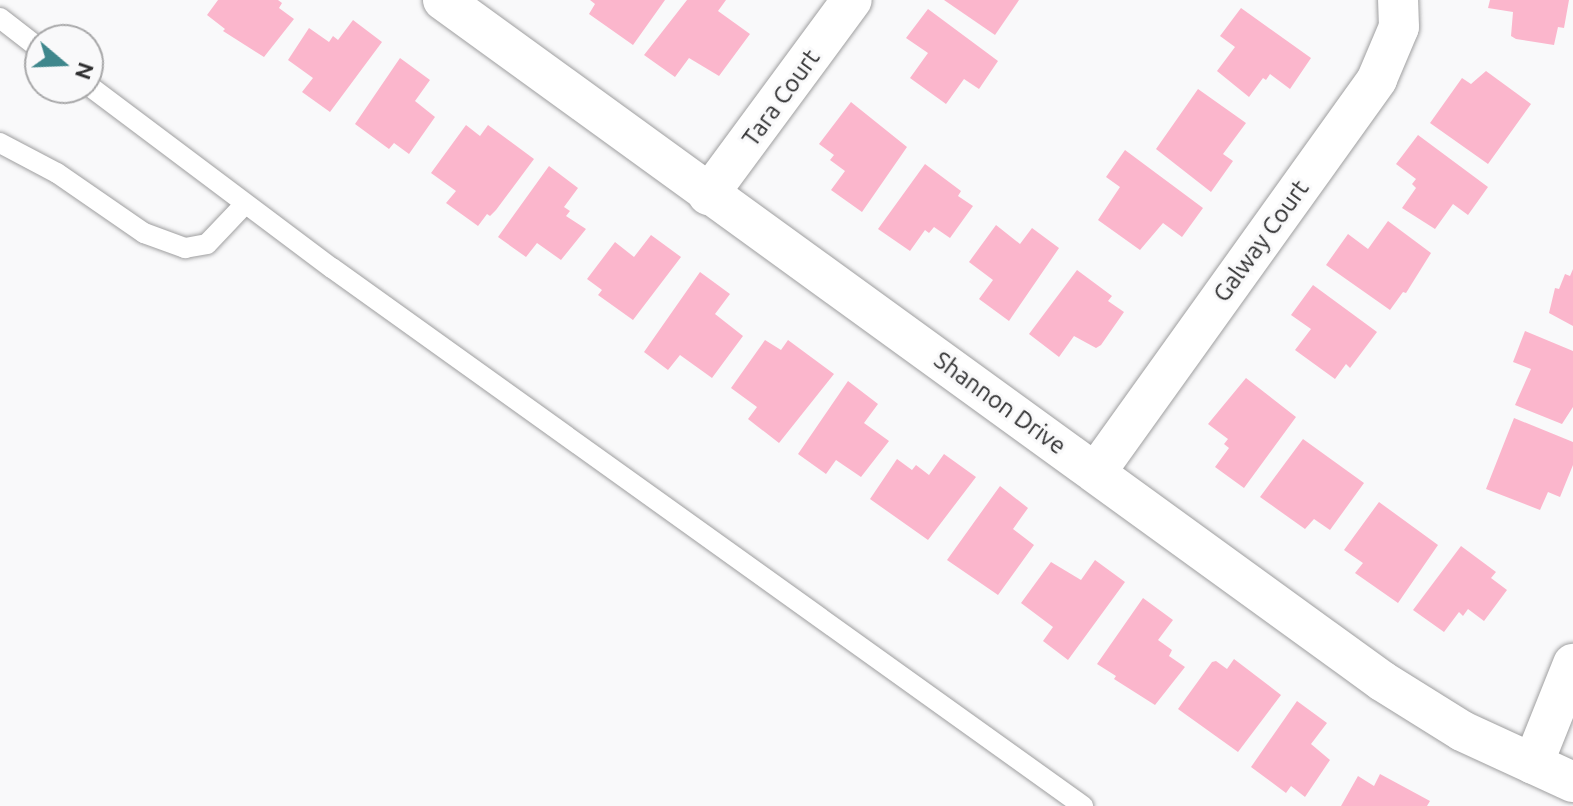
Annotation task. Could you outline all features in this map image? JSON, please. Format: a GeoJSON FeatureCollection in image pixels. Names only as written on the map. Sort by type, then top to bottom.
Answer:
{"type":"FeatureCollection","features":[{"type":"Feature","properties":{"kind":"street","name":"Shannon Drive"},"geometry":{"type":"LineString","coordinates":[[443,0],[1382,681],[1462,731],[1573,782]]}},
{"type":"Feature","properties":{"kind":"street","name":"Tara Court"},"geometry":{"type":"LineString","coordinates":[[708,195],[852,0]]}},
{"type":"Feature","properties":{"kind":"street","name":"Galway Court"},"geometry":{"type":"LineString","coordinates":[[1096,472],[1377,79],[1399,27],[1398,0]]}},
{"type":"Feature","properties":{"kind":"street"},"geometry":{"type":"LineString","coordinates":[[1533,764],[1573,664]]}},
{"type":"Feature","properties":{"kind":"lane"},"geometry":{"type":"LineString","coordinates":[[0,18],[24,37]]}},
{"type":"Feature","properties":{"kind":"lane"},"geometry":{"type":"LineString","coordinates":[[104,97],[245,204],[1083,806]]}},
{"type":"Feature","properties":{"kind":"lane"},"geometry":{"type":"LineString","coordinates":[[0,143],[57,173],[144,233],[185,248],[207,244],[245,204]]}},
{"type":"Feature","properties":{"kind":"building"},"geometry":{"type":"Polygon","coordinates":[[[218,0],[278,0],[282,3],[279,8],[294,19],[264,57],[223,31],[225,29],[207,15],[218,0]]]}},
{"type":"Feature","properties":{"kind":"building"},"geometry":{"type":"Polygon","coordinates":[[[590,0],[665,0],[633,45],[589,14],[595,4],[590,0]]]}},
{"type":"Feature","properties":{"kind":"building"},"geometry":{"type":"Polygon","coordinates":[[[687,0],[726,0],[718,11],[750,34],[719,76],[689,58],[675,77],[644,55],[687,0]]]}},
{"type":"Feature","properties":{"kind":"building"},"geometry":{"type":"Polygon","coordinates":[[[944,0],[1019,0],[995,35],[944,0]]]}},
{"type":"Feature","properties":{"kind":"building"},"geometry":{"type":"Polygon","coordinates":[[[1490,0],[1569,0],[1564,28],[1558,27],[1554,45],[1516,39],[1511,36],[1513,12],[1488,8],[1490,0]]]}},
{"type":"Feature","properties":{"kind":"building"},"geometry":{"type":"Polygon","coordinates":[[[1241,8],[1311,58],[1290,89],[1270,74],[1266,80],[1263,78],[1249,97],[1217,71],[1235,47],[1220,36],[1241,8]]]}},
{"type":"Feature","properties":{"kind":"building"},"geometry":{"type":"Polygon","coordinates":[[[928,9],[998,61],[979,89],[964,79],[946,104],[910,78],[928,53],[906,38],[928,9]]]}},
{"type":"Feature","properties":{"kind":"building"},"geometry":{"type":"Polygon","coordinates":[[[353,20],[382,42],[330,112],[302,92],[313,78],[288,60],[309,28],[329,42],[333,36],[338,40],[353,20]]]}},
{"type":"Feature","properties":{"kind":"building"},"geometry":{"type":"Polygon","coordinates":[[[400,58],[430,80],[415,101],[435,117],[409,154],[394,143],[389,149],[355,124],[400,58]]]}},
{"type":"Feature","properties":{"kind":"building"},"geometry":{"type":"Polygon","coordinates":[[[1486,71],[1531,104],[1488,164],[1430,123],[1462,78],[1471,84],[1486,71]]]}},
{"type":"Feature","properties":{"kind":"building"},"geometry":{"type":"Polygon","coordinates":[[[1198,89],[1246,123],[1223,154],[1233,161],[1211,192],[1156,149],[1198,89]]]}},
{"type":"Feature","properties":{"kind":"building"},"geometry":{"type":"Polygon","coordinates":[[[851,102],[907,147],[862,212],[831,190],[845,171],[830,160],[834,155],[819,144],[851,102]]]}},
{"type":"Feature","properties":{"kind":"building"},"geometry":{"type":"Polygon","coordinates":[[[466,125],[480,136],[488,125],[534,159],[496,210],[490,216],[487,214],[478,226],[446,203],[456,191],[431,173],[466,125]]]}},
{"type":"Feature","properties":{"kind":"building"},"geometry":{"type":"Polygon","coordinates":[[[1418,135],[1488,187],[1468,215],[1453,204],[1435,229],[1402,208],[1416,188],[1412,184],[1416,179],[1396,164],[1418,135]]]}},
{"type":"Feature","properties":{"kind":"building"},"geometry":{"type":"Polygon","coordinates":[[[1125,150],[1203,208],[1182,237],[1163,223],[1140,250],[1098,220],[1120,187],[1106,177],[1125,150]]]}},
{"type":"Feature","properties":{"kind":"building"},"geometry":{"type":"Polygon","coordinates":[[[925,164],[961,191],[958,196],[973,206],[950,238],[934,227],[929,233],[925,230],[910,251],[878,229],[925,164]]]}},
{"type":"Feature","properties":{"kind":"building"},"geometry":{"type":"Polygon","coordinates":[[[549,166],[578,188],[564,207],[570,211],[566,216],[586,229],[561,260],[537,243],[526,257],[498,237],[549,166]]]}},
{"type":"Feature","properties":{"kind":"building"},"geometry":{"type":"Polygon","coordinates":[[[1388,221],[1431,253],[1406,293],[1403,292],[1390,310],[1326,265],[1348,234],[1368,249],[1388,221]]]}},
{"type":"Feature","properties":{"kind":"building"},"geometry":{"type":"Polygon","coordinates":[[[996,225],[1020,244],[1032,228],[1059,248],[1009,321],[979,299],[993,280],[969,262],[996,225]]]}},
{"type":"Feature","properties":{"kind":"building"},"geometry":{"type":"Polygon","coordinates":[[[651,235],[681,257],[633,320],[598,295],[602,290],[587,279],[615,242],[634,257],[651,235]]]}},
{"type":"Feature","properties":{"kind":"building"},"geometry":{"type":"Polygon","coordinates":[[[1573,269],[1573,326],[1549,313],[1555,288],[1559,289],[1565,274],[1570,276],[1573,269]]]}},
{"type":"Feature","properties":{"kind":"building"},"geometry":{"type":"Polygon","coordinates":[[[1077,270],[1112,296],[1108,301],[1124,312],[1101,345],[1096,348],[1074,336],[1059,357],[1029,334],[1077,270]]]}},
{"type":"Feature","properties":{"kind":"building"},"geometry":{"type":"Polygon","coordinates":[[[700,272],[730,294],[715,314],[743,336],[712,378],[680,355],[668,370],[644,352],[700,272]]]}},
{"type":"Feature","properties":{"kind":"building"},"geometry":{"type":"Polygon","coordinates":[[[1313,285],[1377,332],[1350,368],[1346,364],[1335,379],[1295,350],[1311,329],[1291,315],[1313,285]]]}},
{"type":"Feature","properties":{"kind":"building"},"geometry":{"type":"Polygon","coordinates":[[[1525,331],[1573,351],[1573,407],[1562,424],[1515,405],[1531,369],[1513,362],[1525,331]]]}},
{"type":"Feature","properties":{"kind":"building"},"geometry":{"type":"Polygon","coordinates":[[[765,340],[781,350],[788,340],[834,374],[779,443],[748,419],[757,407],[731,388],[765,340]]]}},
{"type":"Feature","properties":{"kind":"building"},"geometry":{"type":"Polygon","coordinates":[[[1246,378],[1296,417],[1244,488],[1215,467],[1229,448],[1224,444],[1228,439],[1208,424],[1246,378]]]}},
{"type":"Feature","properties":{"kind":"building"},"geometry":{"type":"Polygon","coordinates":[[[848,381],[878,404],[864,423],[889,441],[861,477],[836,460],[826,474],[798,454],[848,381]]]}},
{"type":"Feature","properties":{"kind":"building"},"geometry":{"type":"Polygon","coordinates":[[[1514,418],[1573,442],[1573,465],[1560,497],[1548,492],[1540,510],[1486,489],[1514,418]]]}},
{"type":"Feature","properties":{"kind":"building"},"geometry":{"type":"Polygon","coordinates":[[[1303,439],[1364,483],[1330,530],[1314,519],[1305,529],[1260,497],[1303,439]]]}},
{"type":"Feature","properties":{"kind":"building"},"geometry":{"type":"Polygon","coordinates":[[[944,454],[976,477],[928,540],[870,499],[897,459],[912,470],[916,465],[929,475],[944,454]]]}},
{"type":"Feature","properties":{"kind":"building"},"geometry":{"type":"Polygon","coordinates":[[[1000,486],[1028,508],[1013,529],[1034,545],[998,595],[947,560],[1000,486]]]}},
{"type":"Feature","properties":{"kind":"building"},"geometry":{"type":"Polygon","coordinates":[[[1379,502],[1438,545],[1398,603],[1355,573],[1363,563],[1344,550],[1379,502]]]}},
{"type":"Feature","properties":{"kind":"building"},"geometry":{"type":"Polygon","coordinates":[[[1461,546],[1496,572],[1491,578],[1507,590],[1484,621],[1468,609],[1463,616],[1459,612],[1444,632],[1413,610],[1461,546]]]}},
{"type":"Feature","properties":{"kind":"building"},"geometry":{"type":"Polygon","coordinates":[[[1095,560],[1125,582],[1068,660],[1043,641],[1053,627],[1021,603],[1051,562],[1081,580],[1095,560]]]}},
{"type":"Feature","properties":{"kind":"building"},"geometry":{"type":"Polygon","coordinates":[[[1143,598],[1173,620],[1158,640],[1172,650],[1169,656],[1185,667],[1155,705],[1114,679],[1116,676],[1097,664],[1143,598]]]}},
{"type":"Feature","properties":{"kind":"building"},"geometry":{"type":"Polygon","coordinates":[[[1234,659],[1281,695],[1238,752],[1178,709],[1212,662],[1216,661],[1227,669],[1234,659]]]}},
{"type":"Feature","properties":{"kind":"building"},"geometry":{"type":"Polygon","coordinates":[[[1297,701],[1327,723],[1311,744],[1330,760],[1305,797],[1291,786],[1286,793],[1251,767],[1297,701]]]}},
{"type":"Feature","properties":{"kind":"building"},"geometry":{"type":"Polygon","coordinates":[[[1380,774],[1430,801],[1427,806],[1341,806],[1358,776],[1374,786],[1380,774]]]}}]}
